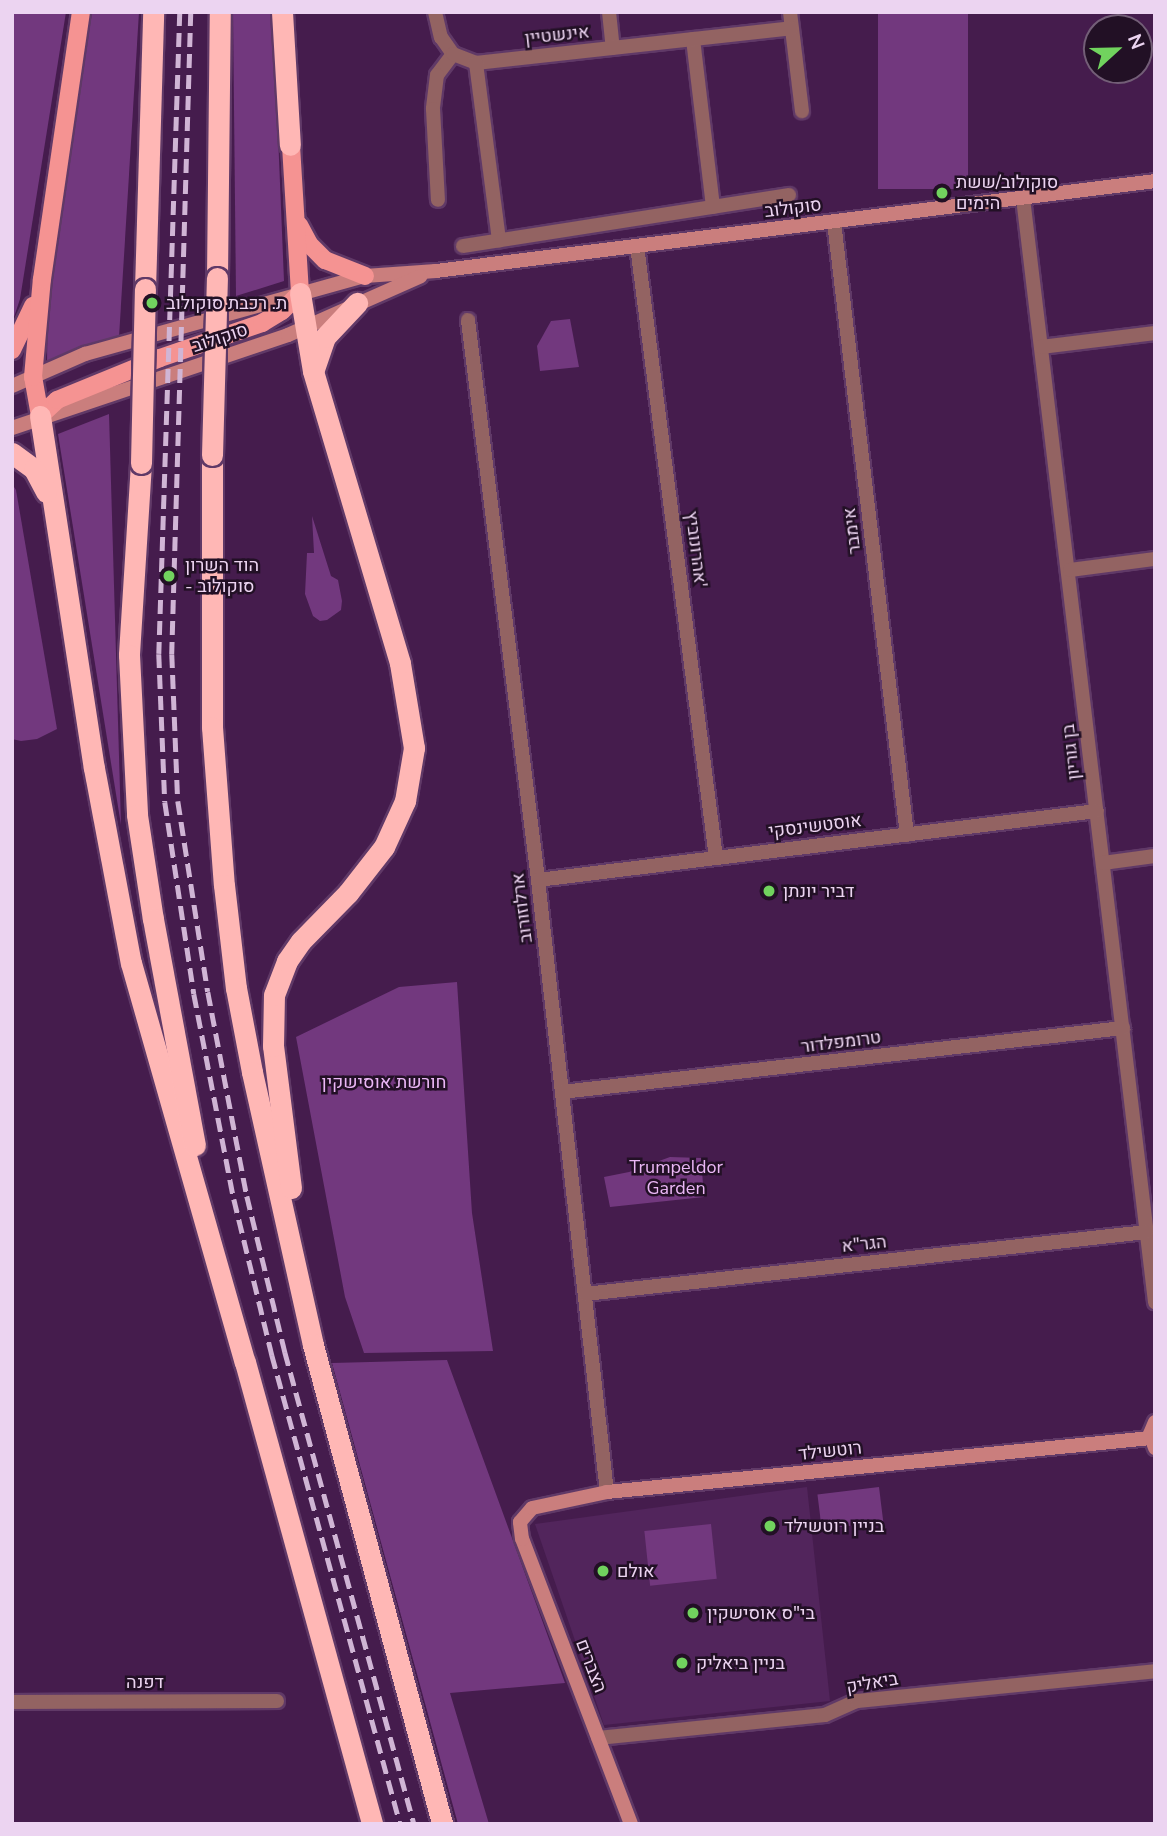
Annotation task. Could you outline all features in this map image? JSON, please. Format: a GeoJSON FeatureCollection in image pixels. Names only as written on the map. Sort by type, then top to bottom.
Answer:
{"type":"FeatureCollection","features":[{"type":"Feature","properties":{"kind":"highway"},"geometry":{"type":"LineString","coordinates":[[153,12],[141,463],[128,655],[137,815],[183,1085],[245,1362]]}},
{"type":"Feature","properties":{"kind":"highway"},"geometry":{"type":"LineString","coordinates":[[220,12],[212,455],[212,727],[224,885],[236,988],[306,1315],[442,1824]]}},
{"type":"Feature","properties":{"kind":"highway"},"geometry":{"type":"LineString","coordinates":[[285,12],[290,145]]}},
{"type":"Feature","properties":{"kind":"highway"},"geometry":{"type":"LineString","coordinates":[[300,293],[313,371],[400,663],[414,748],[405,801],[384,847],[348,893],[301,941],[287,961],[274,995],[273,1046],[306,1315]]}},
{"type":"Feature","properties":{"kind":"highway"},"geometry":{"type":"LineString","coordinates":[[313,371],[324,337],[357,303]]}},
{"type":"Feature","properties":{"kind":"highway"},"geometry":{"type":"LineString","coordinates":[[40,416],[94,768],[126,940],[372,1824]]}},
{"type":"Feature","properties":{"kind":"highway"},"geometry":{"type":"LineString","coordinates":[[12,453],[34,469],[57,518]]}},
{"type":"Feature","properties":{"kind":"main road"},"geometry":{"type":"LineString","coordinates":[[40,416],[33,377],[42,279],[81,12]]}},
{"type":"Feature","properties":{"kind":"main road"},"geometry":{"type":"LineString","coordinates":[[40,416],[57,400],[160,358],[262,323],[282,311],[300,293],[290,145]]}},
{"type":"Feature","properties":{"kind":"main road"},"geometry":{"type":"LineString","coordinates":[[295,216],[303,235],[317,253],[332,263],[365,276]]}},
{"type":"Feature","properties":{"kind":"main road"},"geometry":{"type":"LineString","coordinates":[[12,350],[26,326],[42,279]]}},
{"type":"Feature","properties":{"kind":"street"},"geometry":{"type":"LineString","coordinates":[[435,12],[441,37],[453,54],[437,75],[433,109],[438,200]]}},
{"type":"Feature","properties":{"kind":"street"},"geometry":{"type":"LineString","coordinates":[[609,12],[612,48]]}},
{"type":"Feature","properties":{"kind":"street"},"geometry":{"type":"LineString","coordinates":[[790,12],[802,111]]}},
{"type":"Feature","properties":{"kind":"street","name":"אינשטיין"},"geometry":{"type":"LineString","coordinates":[[453,54],[475,63],[791,28]]}},
{"type":"Feature","properties":{"kind":"street"},"geometry":{"type":"LineString","coordinates":[[693,39],[713,207]]}},
{"type":"Feature","properties":{"kind":"street"},"geometry":{"type":"LineString","coordinates":[[475,63],[499,241]]}},
{"type":"Feature","properties":{"kind":"street","name":"סוקולוב"},"geometry":{"type":"LineString","coordinates":[[12,386],[85,354],[365,276],[436,271],[1155,181]]}},
{"type":"Feature","properties":{"kind":"street"},"geometry":{"type":"LineString","coordinates":[[463,246],[789,195]]}},
{"type":"Feature","properties":{"kind":"street","name":"בן גוריון"},"geometry":{"type":"LineString","coordinates":[[1023,198],[1070,570],[1155,1302]]}},
{"type":"Feature","properties":{"kind":"street","name":"אימבר"},"geometry":{"type":"LineString","coordinates":[[834,222],[907,835]]}},
{"type":"Feature","properties":{"kind":"street","name":"אהרונוביץ'"},"geometry":{"type":"LineString","coordinates":[[637,246],[716,858]]}},
{"type":"Feature","properties":{"kind":"street","name":"סוקולוב"},"geometry":{"type":"LineString","coordinates":[[12,428],[40,416],[304,328],[436,271]]}},
{"type":"Feature","properties":{"kind":"street","name":"ארלוזורוב"},"geometry":{"type":"LineString","coordinates":[[468,320],[538,880],[607,1492]]}},
{"type":"Feature","properties":{"kind":"street"},"geometry":{"type":"LineString","coordinates":[[1041,347],[1155,333]]}},
{"type":"Feature","properties":{"kind":"street"},"geometry":{"type":"LineString","coordinates":[[1070,570],[1155,559]]}},
{"type":"Feature","properties":{"kind":"street","name":"אוסטשינסקי"},"geometry":{"type":"LineString","coordinates":[[538,880],[1097,811]]}},
{"type":"Feature","properties":{"kind":"street"},"geometry":{"type":"LineString","coordinates":[[1103,863],[1155,856]]}},
{"type":"Feature","properties":{"kind":"street","name":"טרומפלדור"},"geometry":{"type":"LineString","coordinates":[[562,1092],[1123,1028]]}},
{"type":"Feature","properties":{"kind":"street","name":"הגר\"א"},"geometry":{"type":"LineString","coordinates":[[585,1294],[1147,1232]]}},
{"type":"Feature","properties":{"kind":"street"},"geometry":{"type":"LineString","coordinates":[[1153,1443],[1155,1422]]}},
{"type":"Feature","properties":{"kind":"street","name":"רוטשילד"},"geometry":{"type":"LineString","coordinates":[[520,1522],[532,1508],[607,1492],[1153,1443]]}},
{"type":"Feature","properties":{"kind":"street","name":"הצברים"},"geometry":{"type":"LineString","coordinates":[[520,1522],[526,1550],[631,1824]]}},
{"type":"Feature","properties":{"kind":"street","name":"ביאליק"},"geometry":{"type":"LineString","coordinates":[[598,1738],[824,1715],[857,1701],[1155,1671]]}},
{"type":"Feature","properties":{"kind":"street","name":"דפנה"},"geometry":{"type":"LineString","coordinates":[[12,1702],[277,1701]]}},
{"type":"Feature","properties":{"kind":"shaded area","name":"בי\"ס אוסישקין"},"geometry":{"type":"Polygon","coordinates":[[[807,1487],[830,1701],[604,1725],[535,1524],[807,1487]]]}},
{"type":"Feature","properties":{"kind":"green space"},"geometry":{"type":"Polygon","coordinates":[[[12,12],[66,12],[20,299],[12,323],[12,12]]]}},
{"type":"Feature","properties":{"kind":"green space"},"geometry":{"type":"Polygon","coordinates":[[[92,12],[139,12],[119,337],[47,363],[48,285],[92,12]]]}},
{"type":"Feature","properties":{"kind":"green space"},"geometry":{"type":"Polygon","coordinates":[[[233,12],[273,12],[284,281],[236,296],[233,12]]]}},
{"type":"Feature","properties":{"kind":"green space"},"geometry":{"type":"Polygon","coordinates":[[[878,12],[968,12],[968,189],[878,189],[878,12]]]}},
{"type":"Feature","properties":{"kind":"green space"},"geometry":{"type":"Polygon","coordinates":[[[570,319],[579,367],[540,371],[537,346],[551,321],[570,319]]]}},
{"type":"Feature","properties":{"kind":"green space"},"geometry":{"type":"Polygon","coordinates":[[[109,414],[121,825],[58,434],[109,414]]]}},
{"type":"Feature","properties":{"kind":"green space"},"geometry":{"type":"Polygon","coordinates":[[[12,484],[16,490],[57,729],[37,739],[21,741],[12,739],[12,484]]]}},
{"type":"Feature","properties":{"kind":"green space"},"geometry":{"type":"Polygon","coordinates":[[[312,516],[331,576],[338,580],[342,601],[341,610],[327,620],[320,621],[313,616],[305,594],[307,553],[314,553],[312,516]]]}},
{"type":"Feature","properties":{"kind":"green space","name":"חורשת אוסישקין"},"geometry":{"type":"Polygon","coordinates":[[[457,982],[472,1213],[493,1351],[364,1353],[345,1297],[296,1037],[399,987],[457,982]]]}},
{"type":"Feature","properties":{"kind":"green space","name":"Trumpeldor Garden"},"geometry":{"type":"Polygon","coordinates":[[[670,1157],[701,1158],[704,1197],[610,1207],[604,1177],[629,1172],[670,1157]]]}},
{"type":"Feature","properties":{"kind":"green space"},"geometry":{"type":"Polygon","coordinates":[[[447,1360],[565,1683],[450,1693],[489,1824],[458,1824],[332,1363],[447,1360]]]}},
{"type":"Feature","properties":{"kind":"green space"},"geometry":{"type":"Polygon","coordinates":[[[879,1487],[883,1522],[822,1529],[817,1495],[879,1487]]]}},
{"type":"Feature","properties":{"kind":"green space"},"geometry":{"type":"Polygon","coordinates":[[[711,1524],[717,1579],[650,1586],[644,1531],[711,1524]]]}},
{"type":"Feature","properties":{"kind":"railway"},"geometry":{"type":"LineString","coordinates":[[180,12],[159,654],[165,802],[194,994],[234,1199],[272,1355],[400,1824]]}},
{"type":"Feature","properties":{"kind":"railway"},"geometry":{"type":"LineString","coordinates":[[191,12],[172,654],[178,801],[208,992],[247,1196],[285,1352],[414,1824]]}},
{"type":"Feature","properties":{"kind":"place","name":"סוקולוב/ששת הימים"},"geometry":{"type":"Point","coordinates":[942,193]}},
{"type":"Feature","properties":{"kind":"place","name":"ת. רכבת סוקולוב"},"geometry":{"type":"Point","coordinates":[152,303]}},
{"type":"Feature","properties":{"kind":"place","name":"הוד השרון - סוקולוב"},"geometry":{"type":"Point","coordinates":[169,576]}},
{"type":"Feature","properties":{"kind":"place","name":"דביר יונתן"},"geometry":{"type":"Point","coordinates":[769,891]}},
{"type":"Feature","properties":{"kind":"place","name":"בניין רוטשילד"},"geometry":{"type":"Point","coordinates":[770,1526]}},
{"type":"Feature","properties":{"kind":"place","name":"אולם"},"geometry":{"type":"Point","coordinates":[603,1571]}},
{"type":"Feature","properties":{"kind":"place","name":"בי\"ס אוסישקין"},"geometry":{"type":"Point","coordinates":[693,1613]}},
{"type":"Feature","properties":{"kind":"place","name":"בניין ביאליק"},"geometry":{"type":"Point","coordinates":[682,1663]}}]}
